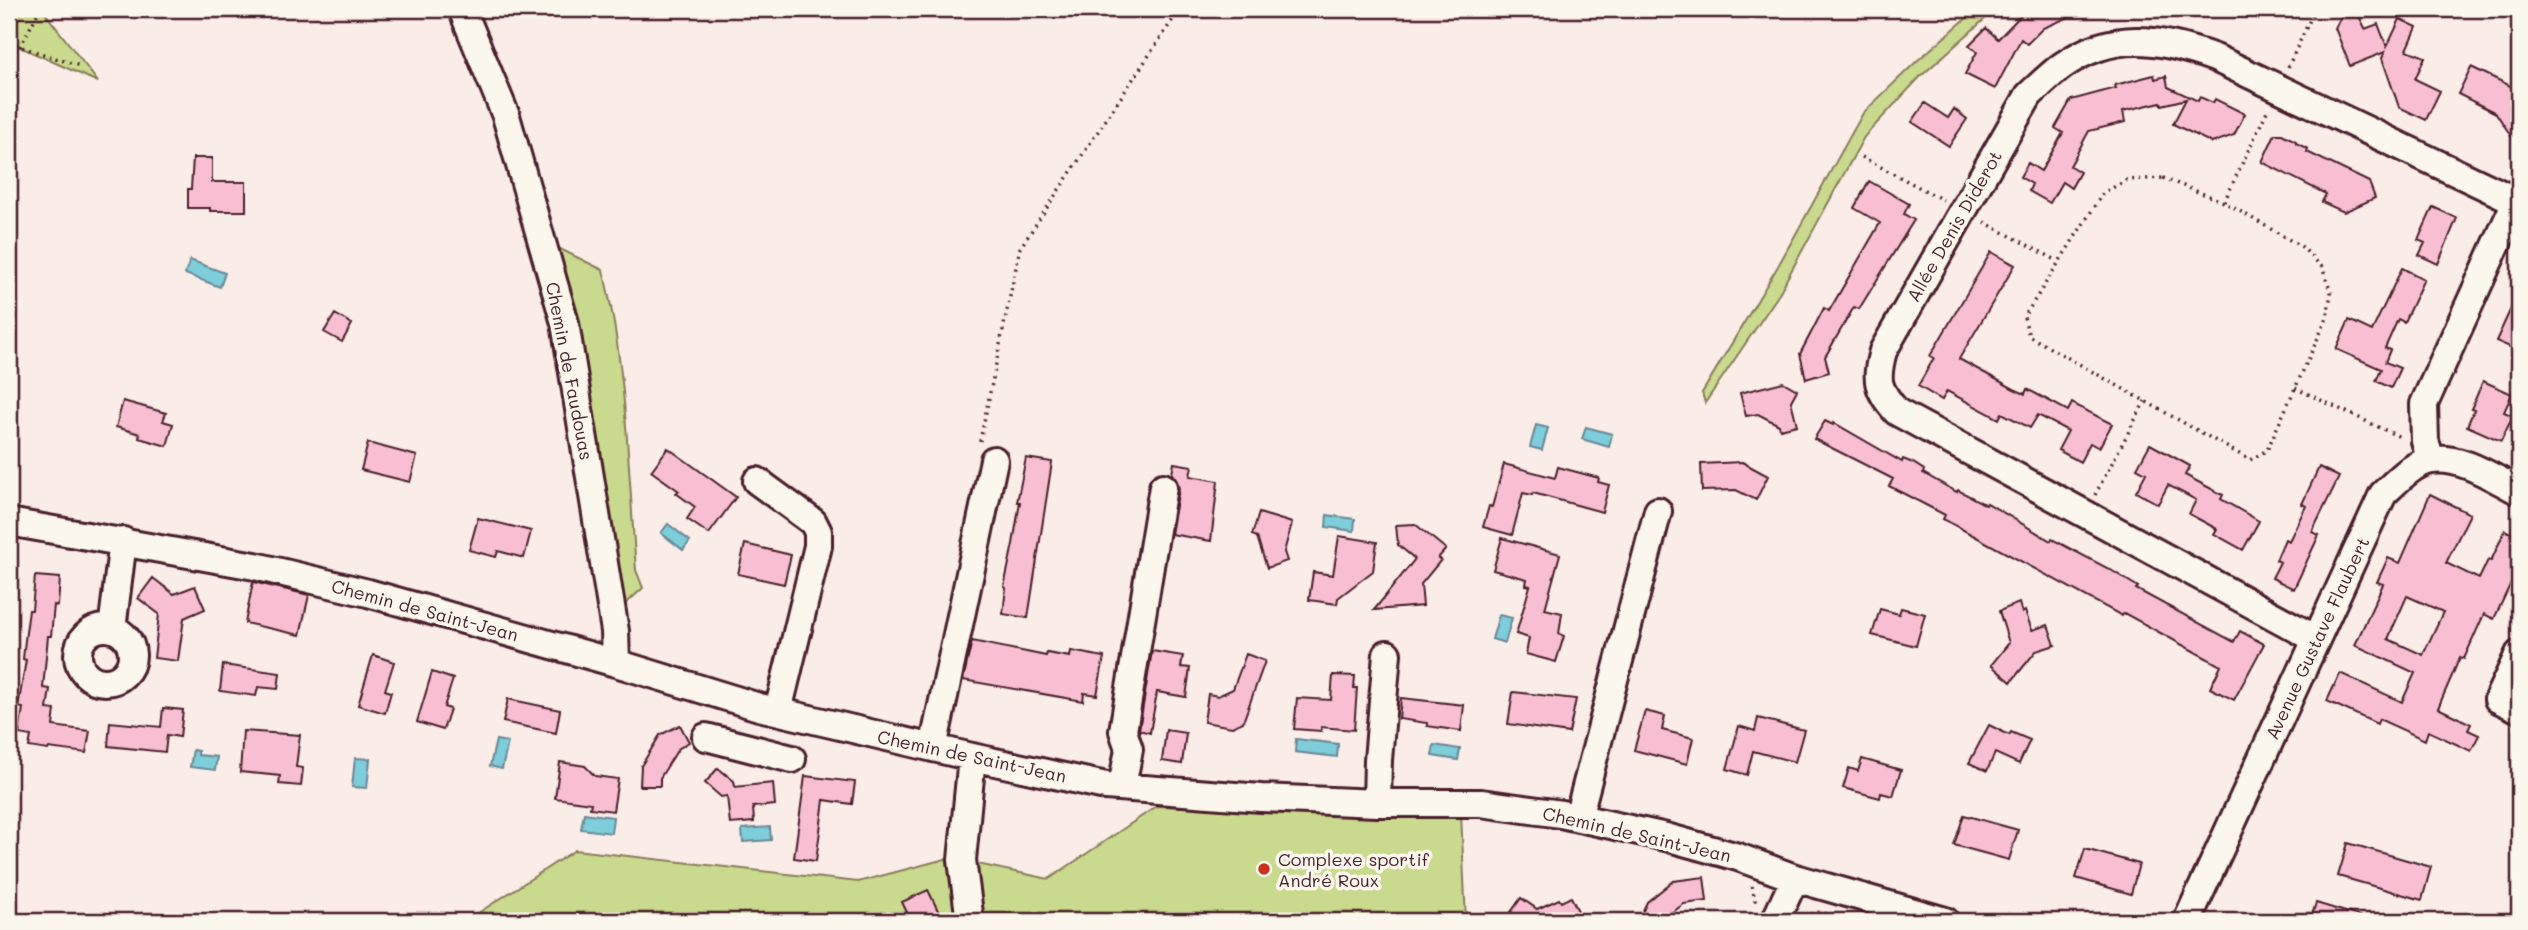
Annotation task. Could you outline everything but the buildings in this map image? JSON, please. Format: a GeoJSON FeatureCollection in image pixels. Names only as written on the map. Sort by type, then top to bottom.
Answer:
{"type":"FeatureCollection","features":[{"type":"Feature","properties":{"kind":"street","name":"Chemin de Faudouas"},"geometry":{"type":"LineString","coordinates":[[462,9],[506,116],[565,323],[614,631],[616,663]]}},
{"type":"Feature","properties":{"kind":"street","name":"Allée Denis Diderot"},"geometry":{"type":"LineString","coordinates":[[2316,639],[1897,412],[1882,395],[1876,374],[1883,351],[2029,95],[2063,66],[2098,47],[2141,40],[2178,45],[2214,58],[2518,198],[2424,404],[2428,451]]}},
{"type":"Feature","properties":{"kind":"street"},"geometry":{"type":"LineString","coordinates":[[2428,451],[2462,463],[2519,491]]}},
{"type":"Feature","properties":{"kind":"street","name":"Avenue Gustave Flaubert"},"geometry":{"type":"LineString","coordinates":[[2187,921],[2383,494],[2428,451]]}},
{"type":"Feature","properties":{"kind":"street"},"geometry":{"type":"LineString","coordinates":[[933,748],[986,454]]}},
{"type":"Feature","properties":{"kind":"street"},"geometry":{"type":"LineString","coordinates":[[749,748],[769,709],[818,546],[818,532],[813,522],[757,481]]}},
{"type":"Feature","properties":{"kind":"street"},"geometry":{"type":"LineString","coordinates":[[1122,787],[1129,749],[1123,731],[1163,487]]}},
{"type":"Feature","properties":{"kind":"street"},"geometry":{"type":"LineString","coordinates":[[1578,818],[1658,511]]}},
{"type":"Feature","properties":{"kind":"street","name":"Chemin de Saint-Jean"},"geometry":{"type":"LineString","coordinates":[[9,522],[255,566],[368,593],[769,709],[1106,786],[1261,798],[1377,803],[1481,803],[1578,818],[1667,837],[1945,921]]}},
{"type":"Feature","properties":{"kind":"street"},"geometry":{"type":"LineString","coordinates":[[112,628],[123,541]]}},
{"type":"Feature","properties":{"kind":"street"},"geometry":{"type":"LineString","coordinates":[[1377,803],[1387,654]]}},
{"type":"Feature","properties":{"kind":"street"},"geometry":{"type":"LineString","coordinates":[[2519,654],[2498,698],[2519,709]]}},
{"type":"Feature","properties":{"kind":"street"},"geometry":{"type":"LineString","coordinates":[[706,737],[792,759]]}},
{"type":"Feature","properties":{"kind":"street"},"geometry":{"type":"LineString","coordinates":[[970,921],[962,860],[972,757]]}},
{"type":"Feature","properties":{"kind":"street"},"geometry":{"type":"LineString","coordinates":[[1776,918],[1796,878]]}},
{"type":"Feature","properties":{"kind":"path"},"geometry":{"type":"LineString","coordinates":[[20,47],[40,9]]}},
{"type":"Feature","properties":{"kind":"path"},"geometry":{"type":"LineString","coordinates":[[986,454],[1020,248],[1180,9]]}},
{"type":"Feature","properties":{"kind":"path"},"geometry":{"type":"LineString","coordinates":[[9,43],[80,66]]}},
{"type":"Feature","properties":{"kind":"path"},"geometry":{"type":"LineString","coordinates":[[2163,178],[2224,202],[2302,247],[2322,267],[2330,293],[2327,318],[2267,450],[2250,460],[2145,401],[2029,336],[2024,317],[2103,193],[2127,180],[2163,178]]}},
{"type":"Feature","properties":{"kind":"path"},"geometry":{"type":"LineString","coordinates":[[2294,388],[2428,451]]}},
{"type":"Feature","properties":{"kind":"path"},"geometry":{"type":"LineString","coordinates":[[2085,514],[2145,401]]}},
{"type":"Feature","properties":{"kind":"path"},"geometry":{"type":"LineString","coordinates":[[1738,857],[1736,864],[1741,877],[1752,886],[1755,895],[1776,918],[1820,912],[1837,917]]}},
{"type":"Feature","properties":{"kind":"green space"},"geometry":{"type":"Polygon","coordinates":[[[9,9],[42,9],[98,82],[9,42],[9,9]]]}},
{"type":"Feature","properties":{"kind":"green space"},"geometry":{"type":"Polygon","coordinates":[[[1977,9],[1996,9],[1920,77],[1864,137],[1777,297],[1705,403],[1702,393],[1778,266],[1863,113],[1977,9]]]}},
{"type":"Feature","properties":{"kind":"green space"},"geometry":{"type":"Polygon","coordinates":[[[554,246],[603,270],[611,307],[626,419],[636,570],[643,588],[620,609],[554,246]]]}},
{"type":"Feature","properties":{"kind":"green space","name":"Complexe sportif André Roux"},"geometry":{"type":"Polygon","coordinates":[[[1157,806],[1461,814],[1466,921],[466,921],[575,850],[858,882],[949,858],[1049,879],[1157,806]]]}},
{"type":"Feature","properties":{"kind":"water"},"geometry":{"type":"Polygon","coordinates":[[[190,260],[225,273],[220,287],[185,274],[190,260]]]}},
{"type":"Feature","properties":{"kind":"water"},"geometry":{"type":"Polygon","coordinates":[[[1536,425],[1548,428],[1542,450],[1530,447],[1536,425]]]}},
{"type":"Feature","properties":{"kind":"water"},"geometry":{"type":"Polygon","coordinates":[[[1586,427],[1612,434],[1609,447],[1582,439],[1586,427]]]}},
{"type":"Feature","properties":{"kind":"water"},"geometry":{"type":"Polygon","coordinates":[[[1327,515],[1355,519],[1354,531],[1326,527],[1327,515]]]}},
{"type":"Feature","properties":{"kind":"water"},"geometry":{"type":"Polygon","coordinates":[[[668,524],[690,541],[683,550],[661,533],[668,524]]]}},
{"type":"Feature","properties":{"kind":"water"},"geometry":{"type":"Polygon","coordinates":[[[1499,615],[1512,618],[1505,643],[1492,639],[1499,615]]]}},
{"type":"Feature","properties":{"kind":"water"},"geometry":{"type":"Polygon","coordinates":[[[1296,739],[1338,744],[1337,757],[1295,752],[1296,739]]]}},
{"type":"Feature","properties":{"kind":"water"},"geometry":{"type":"Polygon","coordinates":[[[496,740],[508,742],[502,769],[490,766],[496,740]]]}},
{"type":"Feature","properties":{"kind":"water"},"geometry":{"type":"Polygon","coordinates":[[[1434,745],[1460,749],[1458,760],[1432,756],[1434,745]]]}},
{"type":"Feature","properties":{"kind":"water"},"geometry":{"type":"Polygon","coordinates":[[[193,750],[198,751],[198,755],[217,757],[215,770],[190,767],[193,750]]]}},
{"type":"Feature","properties":{"kind":"water"},"geometry":{"type":"Polygon","coordinates":[[[355,758],[370,759],[367,788],[352,787],[355,758]]]}},
{"type":"Feature","properties":{"kind":"water"},"geometry":{"type":"Polygon","coordinates":[[[584,813],[613,817],[611,833],[581,829],[584,813]]]}},
{"type":"Feature","properties":{"kind":"water"},"geometry":{"type":"Polygon","coordinates":[[[770,827],[771,840],[743,842],[742,829],[770,827]]]}},
{"type":"Feature","properties":{"kind":"place","name":"Complexe sportif André Roux"},"geometry":{"type":"Point","coordinates":[1264,869]}}]}
